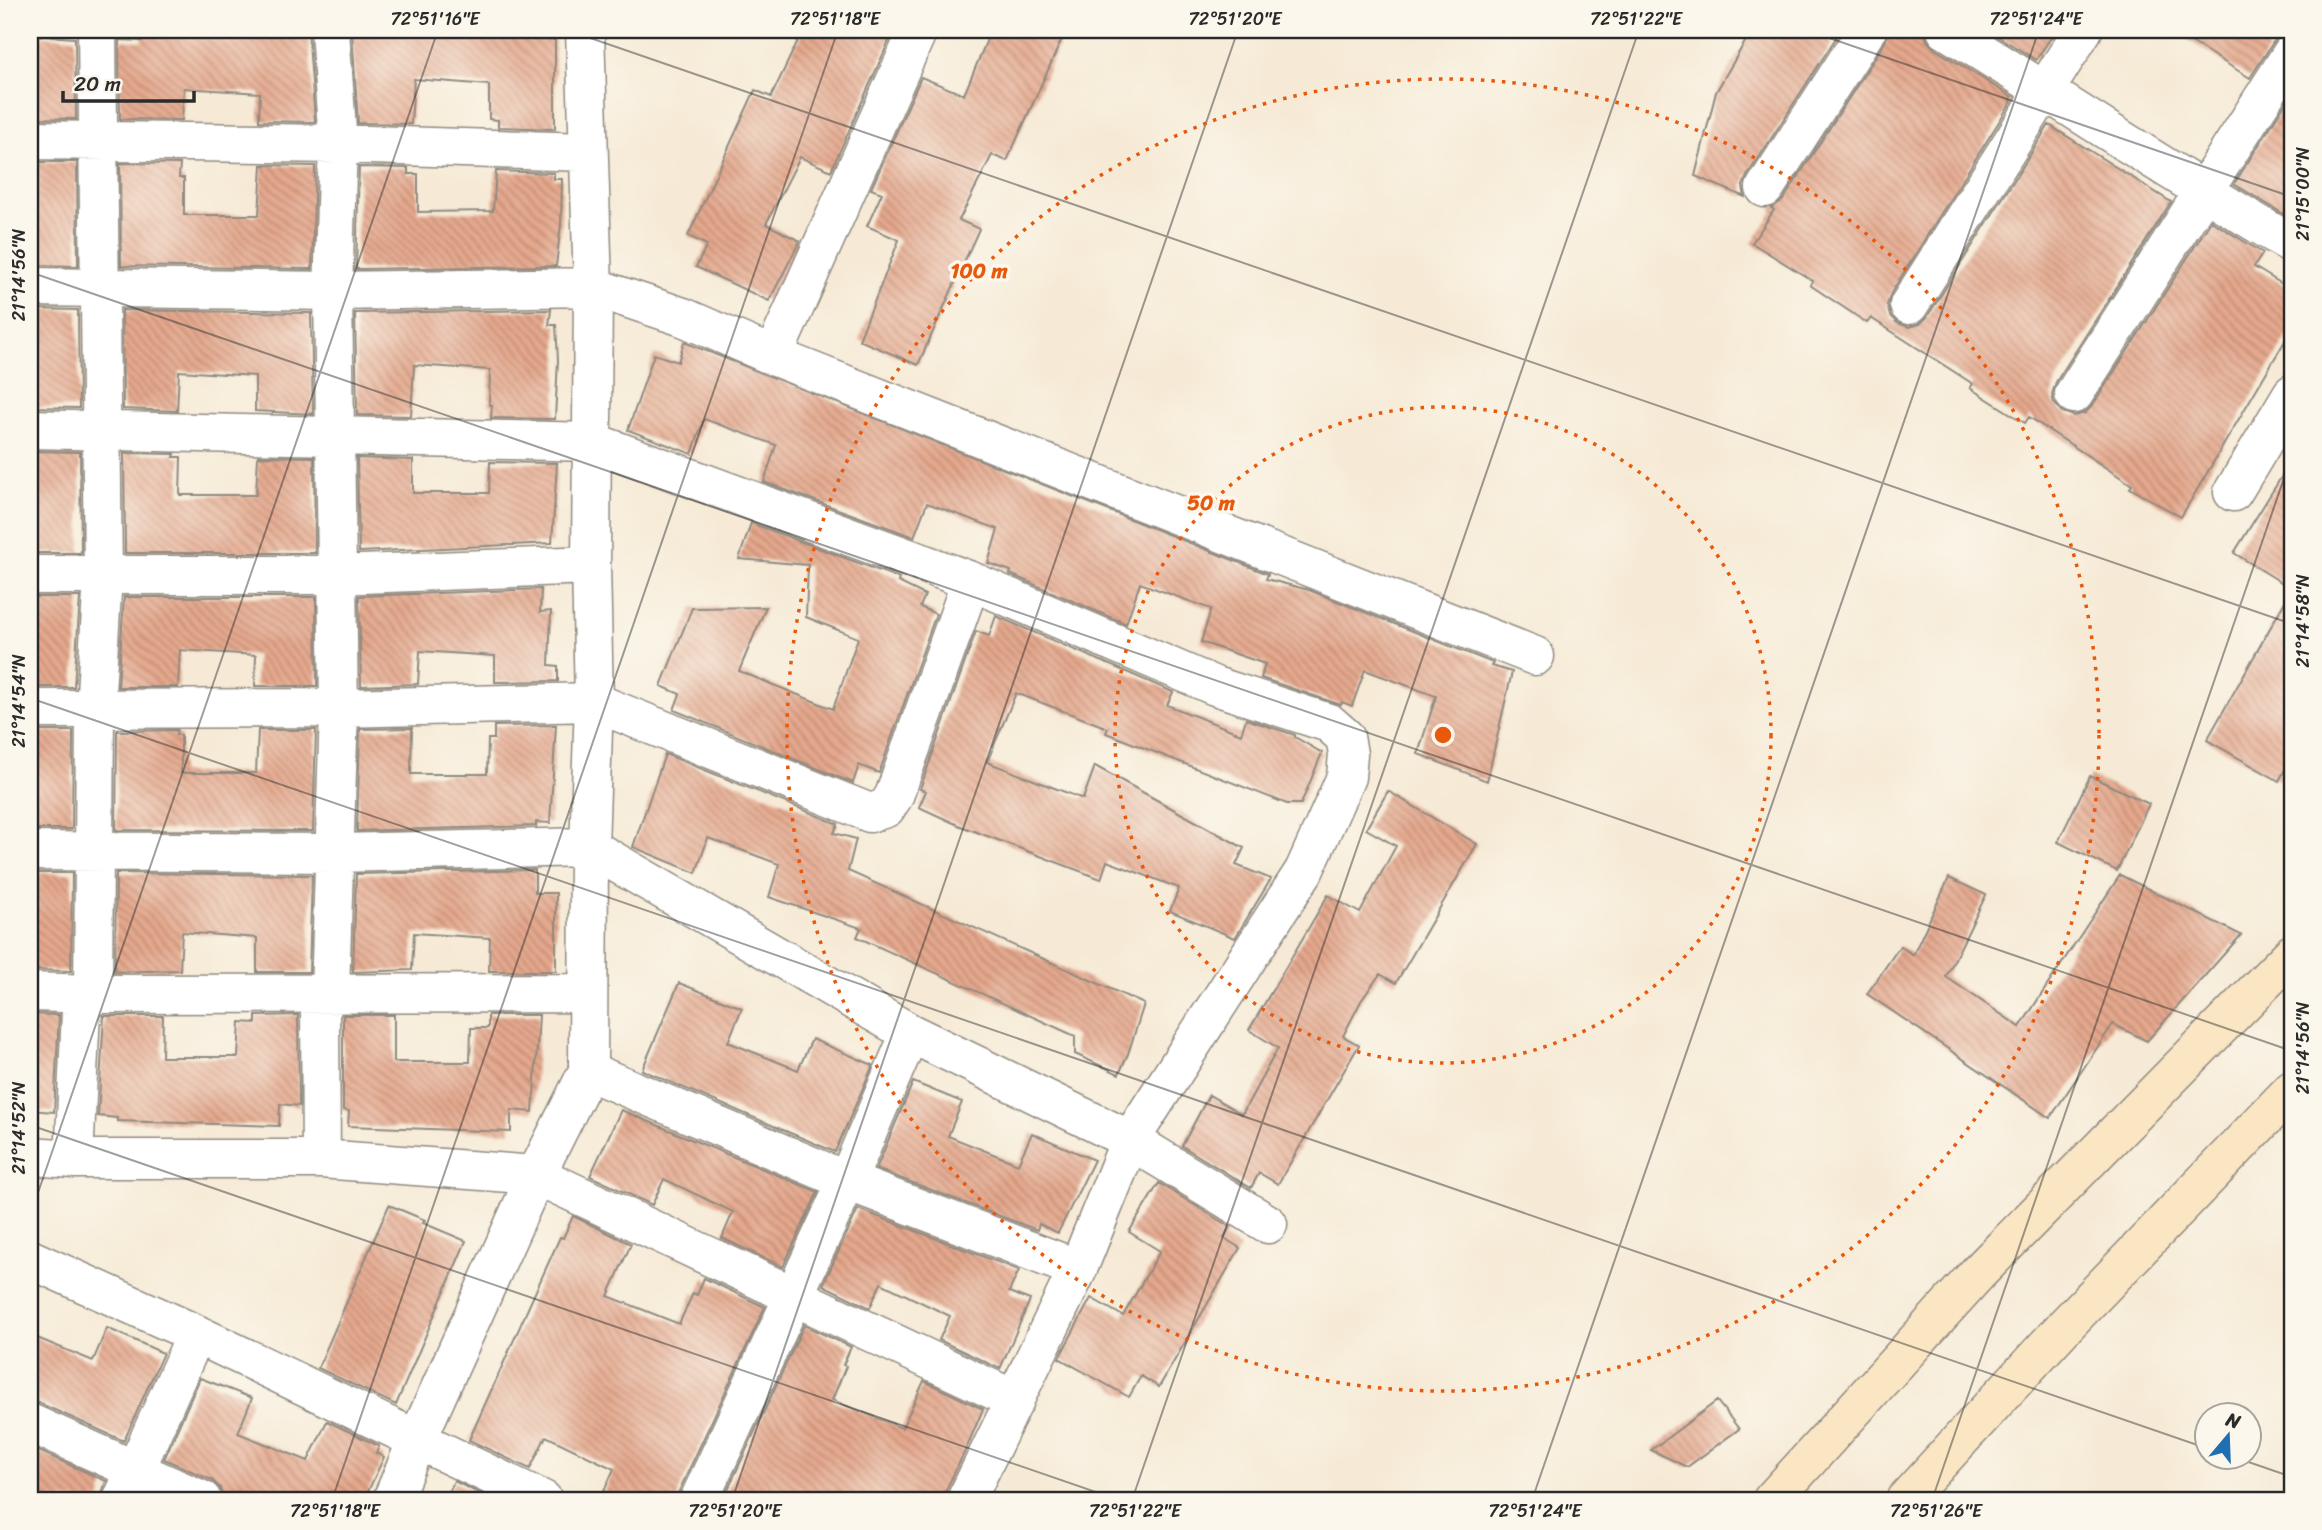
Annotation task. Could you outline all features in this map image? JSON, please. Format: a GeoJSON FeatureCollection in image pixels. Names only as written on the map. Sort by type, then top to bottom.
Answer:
{"type":"FeatureCollection","features":[{"type":"Feature","properties":{"kind":"street"},"geometry":{"type":"LineString","coordinates":[[74,1159],[81,1011],[93,994],[95,710],[103,576],[97,30]]}},
{"type":"Feature","properties":{"kind":"street"},"geometry":{"type":"LineString","coordinates":[[321,1159],[320,1011],[330,993],[339,708],[333,291],[338,144],[330,30]]}},
{"type":"Feature","properties":{"kind":"street"},"geometry":{"type":"LineString","coordinates":[[392,1500],[536,1175],[588,1071],[589,847],[594,702],[591,565],[593,287],[585,30]]}},
{"type":"Feature","properties":{"kind":"street"},"geometry":{"type":"LineString","coordinates":[[774,356],[919,30]]}},
{"type":"Feature","properties":{"kind":"street"},"geometry":{"type":"LineString","coordinates":[[1765,188],[1867,30]]}},
{"type":"Feature","properties":{"kind":"street"},"geometry":{"type":"LineString","coordinates":[[1946,30],[2046,90],[2204,193],[2292,244]]}},
{"type":"Feature","properties":{"kind":"street"},"geometry":{"type":"LineString","coordinates":[[1909,305],[2083,30]]}},
{"type":"Feature","properties":{"kind":"street"},"geometry":{"type":"LineString","coordinates":[[2074,394],[2292,53]]}},
{"type":"Feature","properties":{"kind":"street"},"geometry":{"type":"LineString","coordinates":[[30,140],[338,144],[587,152]]}},
{"type":"Feature","properties":{"kind":"street"},"geometry":{"type":"LineString","coordinates":[[30,287],[333,291],[593,287],[683,317],[774,356],[1535,656]]}},
{"type":"Feature","properties":{"kind":"street"},"geometry":{"type":"LineString","coordinates":[[2233,492],[2292,394]]}},
{"type":"Feature","properties":{"kind":"street"},"geometry":{"type":"LineString","coordinates":[[30,429],[593,442],[971,581],[1215,686],[1329,723],[1345,737],[1348,754],[1346,777],[1304,871],[1130,1140],[1078,1269],[966,1500]]}},
{"type":"Feature","properties":{"kind":"street"},"geometry":{"type":"LineString","coordinates":[[30,575],[337,575],[591,565]]}},
{"type":"Feature","properties":{"kind":"street"},"geometry":{"type":"LineString","coordinates":[[30,709],[339,708],[594,702],[870,813],[886,808],[894,796],[971,581]]}},
{"type":"Feature","properties":{"kind":"street"},"geometry":{"type":"LineString","coordinates":[[30,851],[336,853],[589,847],[910,1032],[1130,1140],[1269,1224]]}},
{"type":"Feature","properties":{"kind":"street"},"geometry":{"type":"LineString","coordinates":[[1772,1500],[1977,1274],[2292,954]]}},
{"type":"Feature","properties":{"kind":"street"},"geometry":{"type":"LineString","coordinates":[[30,992],[587,993]]}},
{"type":"Feature","properties":{"kind":"street"},"geometry":{"type":"LineString","coordinates":[[699,1500],[847,1181],[910,1032]]}},
{"type":"Feature","properties":{"kind":"street"},"geometry":{"type":"LineString","coordinates":[[588,1071],[847,1181],[1078,1269]]}},
{"type":"Feature","properties":{"kind":"street"},"geometry":{"type":"LineString","coordinates":[[1905,1500],[2064,1327],[2292,1090]]}},
{"type":"Feature","properties":{"kind":"street"},"geometry":{"type":"LineString","coordinates":[[30,1156],[74,1159],[321,1159],[536,1175],[1016,1400]]}},
{"type":"Feature","properties":{"kind":"street"},"geometry":{"type":"LineString","coordinates":[[30,1259],[196,1334],[543,1500]]}},
{"type":"Feature","properties":{"kind":"street"},"geometry":{"type":"LineString","coordinates":[[128,1486],[196,1334]]}},
{"type":"Feature","properties":{"kind":"street"},"geometry":{"type":"LineString","coordinates":[[30,1423],[128,1486],[202,1500]]}},
{"type":"Feature","properties":{"kind":"building"},"geometry":{"type":"Polygon","coordinates":[[[143,30],[308,30],[315,122],[259,121],[260,93],[184,88],[182,120],[120,119],[119,40],[142,41],[143,30]]]}},
{"type":"Feature","properties":{"kind":"building"},"geometry":{"type":"Polygon","coordinates":[[[372,30],[534,30],[534,40],[555,40],[555,129],[498,127],[498,120],[489,119],[489,85],[414,79],[411,124],[358,123],[352,32],[372,33],[372,30]]]}},
{"type":"Feature","properties":{"kind":"building"},"geometry":{"type":"Polygon","coordinates":[[[803,30],[894,30],[831,171],[800,157],[766,224],[800,241],[769,301],[696,267],[707,245],[688,236],[755,90],[771,97],[803,30]]]}},
{"type":"Feature","properties":{"kind":"building"},"geometry":{"type":"Polygon","coordinates":[[[991,30],[1066,30],[1007,161],[992,155],[959,220],[979,229],[918,365],[859,340],[899,240],[867,226],[882,193],[871,189],[921,77],[964,95],[991,30]]]}},
{"type":"Feature","properties":{"kind":"building"},"geometry":{"type":"Polygon","coordinates":[[[1752,30],[1841,30],[1747,176],[1743,186],[1745,197],[1695,176],[1716,92],[1752,30]]]}},
{"type":"Feature","properties":{"kind":"building"},"geometry":{"type":"Polygon","coordinates":[[[1889,30],[1924,30],[1927,41],[1935,49],[2012,97],[2012,101],[1891,293],[1887,305],[1890,316],[1897,323],[1909,327],[1920,324],[1927,317],[2049,125],[2171,202],[2056,382],[2052,394],[2054,403],[2062,412],[2074,416],[2085,413],[2092,406],[2211,221],[2263,253],[2254,267],[2292,290],[2292,329],[2181,517],[2130,488],[2132,485],[2029,417],[2025,423],[1970,388],[1973,384],[1871,318],[1867,323],[1810,285],[1813,281],[1752,243],[1774,210],[1771,208],[1783,200],[1885,42],[1889,30]]]}},
{"type":"Feature","properties":{"kind":"building"},"geometry":{"type":"Polygon","coordinates":[[[1988,30],[2056,30],[2036,60],[1988,30]]]}},
{"type":"Feature","properties":{"kind":"building"},"geometry":{"type":"Polygon","coordinates":[[[2172,30],[2292,31],[2281,34],[2274,41],[2250,78],[2172,30]]]}},
{"type":"Feature","properties":{"kind":"building"},"geometry":{"type":"Polygon","coordinates":[[[30,35],[75,38],[76,119],[30,118],[30,35]]]}},
{"type":"Feature","properties":{"kind":"building"},"geometry":{"type":"Polygon","coordinates":[[[2292,93],[2292,207],[2287,216],[2234,184],[2292,93]]]}},
{"type":"Feature","properties":{"kind":"building"},"geometry":{"type":"Polygon","coordinates":[[[30,162],[77,162],[78,266],[30,265],[30,162]]]}},
{"type":"Feature","properties":{"kind":"building"},"geometry":{"type":"Polygon","coordinates":[[[120,163],[180,164],[179,178],[184,178],[184,215],[259,215],[262,165],[315,166],[312,269],[121,266],[120,163]]]}},
{"type":"Feature","properties":{"kind":"building"},"geometry":{"type":"Polygon","coordinates":[[[359,167],[408,168],[408,174],[418,174],[418,212],[493,211],[496,171],[554,173],[554,179],[562,179],[556,266],[356,269],[359,167]]]}},
{"type":"Feature","properties":{"kind":"building"},"geometry":{"type":"Polygon","coordinates":[[[30,309],[78,310],[79,408],[30,407],[30,309]]]}},
{"type":"Feature","properties":{"kind":"building"},"geometry":{"type":"Polygon","coordinates":[[[122,310],[311,313],[313,414],[255,411],[255,376],[179,371],[177,411],[123,409],[122,310]]]}},
{"type":"Feature","properties":{"kind":"building"},"geometry":{"type":"Polygon","coordinates":[[[551,310],[549,325],[556,325],[558,360],[555,419],[491,418],[490,370],[414,365],[411,416],[357,415],[355,313],[551,310]]]}},
{"type":"Feature","properties":{"kind":"building"},"geometry":{"type":"Polygon","coordinates":[[[684,342],[1268,574],[1266,579],[1309,590],[1493,663],[1491,666],[1512,672],[1487,781],[1418,754],[1436,696],[1365,670],[1352,706],[1342,702],[1341,705],[1261,678],[1265,664],[1201,642],[1211,609],[1140,583],[1126,624],[988,563],[998,529],[927,503],[914,537],[764,482],[776,445],[704,419],[692,454],[628,430],[654,354],[678,362],[684,342]]]}},
{"type":"Feature","properties":{"kind":"building"},"geometry":{"type":"Polygon","coordinates":[[[30,451],[80,452],[81,553],[30,553],[30,451]]]}},
{"type":"Feature","properties":{"kind":"building"},"geometry":{"type":"Polygon","coordinates":[[[124,453],[175,454],[174,457],[181,457],[180,495],[256,495],[258,456],[314,457],[315,553],[125,553],[124,453]]]}},
{"type":"Feature","properties":{"kind":"building"},"geometry":{"type":"Polygon","coordinates":[[[357,458],[413,460],[413,493],[489,493],[490,462],[557,463],[552,543],[359,552],[357,458]]]}},
{"type":"Feature","properties":{"kind":"building"},"geometry":{"type":"Polygon","coordinates":[[[2292,460],[2292,589],[2234,553],[2292,460]]]}},
{"type":"Feature","properties":{"kind":"building"},"geometry":{"type":"Polygon","coordinates":[[[751,523],[899,578],[898,582],[925,595],[920,607],[936,614],[879,773],[859,765],[853,783],[674,710],[680,694],[661,686],[692,608],[766,607],[739,671],[833,709],[858,638],[806,617],[808,565],[739,559],[751,523]]]}},
{"type":"Feature","properties":{"kind":"building"},"geometry":{"type":"Polygon","coordinates":[[[541,589],[540,612],[551,611],[549,665],[558,666],[558,681],[495,682],[495,656],[420,651],[418,684],[361,686],[359,596],[541,589]]]}},
{"type":"Feature","properties":{"kind":"building"},"geometry":{"type":"Polygon","coordinates":[[[2292,589],[2292,757],[2279,781],[2207,740],[2292,589]]]}},
{"type":"Feature","properties":{"kind":"building"},"geometry":{"type":"Polygon","coordinates":[[[30,597],[80,597],[74,687],[30,687],[30,597]]]}},
{"type":"Feature","properties":{"kind":"building"},"geometry":{"type":"Polygon","coordinates":[[[124,597],[316,597],[317,686],[255,686],[256,655],[180,650],[178,687],[118,687],[124,597]]]}},
{"type":"Feature","properties":{"kind":"building"},"geometry":{"type":"Polygon","coordinates":[[[996,616],[1173,692],[1167,705],[1241,734],[1246,719],[1295,735],[1322,753],[1301,804],[1287,804],[1106,733],[1108,728],[1016,693],[987,762],[1083,799],[1095,766],[1244,848],[1236,865],[1271,879],[1235,938],[1170,911],[1179,888],[1107,861],[1101,879],[958,825],[919,807],[926,791],[920,789],[976,631],[989,636],[996,616]]]}},
{"type":"Feature","properties":{"kind":"building"},"geometry":{"type":"Polygon","coordinates":[[[556,725],[550,823],[536,822],[536,826],[357,831],[360,729],[412,728],[411,774],[487,774],[488,739],[494,739],[494,726],[556,725]]]}},
{"type":"Feature","properties":{"kind":"building"},"geometry":{"type":"Polygon","coordinates":[[[177,730],[176,735],[181,735],[181,773],[256,773],[258,730],[316,730],[313,831],[116,830],[117,731],[177,730]]]}},
{"type":"Feature","properties":{"kind":"building"},"geometry":{"type":"Polygon","coordinates":[[[30,731],[73,731],[72,829],[30,829],[30,731]]]}},
{"type":"Feature","properties":{"kind":"building"},"geometry":{"type":"Polygon","coordinates":[[[665,754],[838,824],[834,833],[856,839],[848,871],[1144,1004],[1119,1074],[1075,1054],[1075,1036],[857,937],[861,928],[769,897],[779,864],[708,838],[696,873],[633,847],[665,754]]]}},
{"type":"Feature","properties":{"kind":"building"},"geometry":{"type":"Polygon","coordinates":[[[2090,776],[2149,804],[2117,871],[2058,842],[2090,776]]]}},
{"type":"Feature","properties":{"kind":"building"},"geometry":{"type":"Polygon","coordinates":[[[1388,791],[1477,844],[1396,983],[1380,974],[1361,1001],[1343,1036],[1359,1045],[1278,1184],[1259,1173],[1251,1188],[1182,1146],[1209,1095],[1242,1114],[1278,1048],[1249,1030],[1328,895],[1360,913],[1396,846],[1366,829],[1388,791]]]}},
{"type":"Feature","properties":{"kind":"building"},"geometry":{"type":"Polygon","coordinates":[[[535,870],[535,893],[556,893],[556,971],[489,971],[490,938],[414,933],[412,970],[353,972],[356,874],[535,870]]]}},
{"type":"Feature","properties":{"kind":"building"},"geometry":{"type":"Polygon","coordinates":[[[30,873],[72,873],[71,971],[30,970],[30,873]]]}},
{"type":"Feature","properties":{"kind":"building"},"geometry":{"type":"Polygon","coordinates":[[[116,873],[312,875],[309,972],[257,972],[257,938],[182,932],[180,970],[115,972],[116,873]]]}},
{"type":"Feature","properties":{"kind":"building"},"geometry":{"type":"Polygon","coordinates":[[[2120,875],[2241,935],[2147,1041],[2113,1024],[2050,1118],[1867,994],[1900,946],[1913,955],[1949,878],[1986,895],[1946,977],[2020,1027],[2120,875]]]}},
{"type":"Feature","properties":{"kind":"building"},"geometry":{"type":"Polygon","coordinates":[[[679,983],[742,1008],[728,1042],[798,1070],[812,1039],[873,1065],[835,1152],[642,1070],[679,983]]]}},
{"type":"Feature","properties":{"kind":"building"},"geometry":{"type":"Polygon","coordinates":[[[30,1014],[59,1015],[54,1112],[30,1110],[30,1014]]]}},
{"type":"Feature","properties":{"kind":"building"},"geometry":{"type":"Polygon","coordinates":[[[298,1015],[299,1106],[280,1104],[279,1126],[117,1121],[117,1118],[98,1116],[104,1016],[163,1016],[162,1057],[238,1057],[240,1022],[256,1023],[256,1016],[298,1015]]]}},
{"type":"Feature","properties":{"kind":"building"},"geometry":{"type":"Polygon","coordinates":[[[343,1015],[394,1015],[394,1062],[470,1062],[471,1028],[488,1028],[488,1015],[539,1015],[533,1112],[511,1110],[511,1132],[348,1126],[349,1111],[343,1110],[343,1015]]]}},
{"type":"Feature","properties":{"kind":"building"},"geometry":{"type":"Polygon","coordinates":[[[913,1082],[962,1102],[948,1136],[1018,1164],[1032,1133],[1094,1160],[1058,1233],[1039,1224],[1037,1230],[876,1169],[913,1082]]]}},
{"type":"Feature","properties":{"kind":"building"},"geometry":{"type":"Polygon","coordinates":[[[621,1110],[818,1192],[783,1267],[722,1238],[733,1212],[664,1179],[652,1205],[590,1176],[621,1110]]]}},
{"type":"Feature","properties":{"kind":"building"},"geometry":{"type":"Polygon","coordinates":[[[1159,1183],[1230,1227],[1224,1238],[1240,1248],[1159,1387],[1141,1376],[1129,1397],[1059,1358],[1091,1298],[1123,1316],[1160,1251],[1129,1232],[1159,1183]]]}},
{"type":"Feature","properties":{"kind":"building"},"geometry":{"type":"Polygon","coordinates":[[[389,1205],[466,1241],[396,1405],[318,1368],[389,1205]]]}},
{"type":"Feature","properties":{"kind":"building"},"geometry":{"type":"Polygon","coordinates":[[[858,1209],[1019,1270],[1009,1292],[1030,1300],[1000,1369],[939,1340],[950,1316],[881,1283],[870,1308],[823,1285],[858,1209]]]}},
{"type":"Feature","properties":{"kind":"building"},"geometry":{"type":"Polygon","coordinates":[[[573,1216],[631,1244],[608,1296],[679,1324],[693,1293],[697,1295],[704,1278],[765,1307],[677,1500],[600,1500],[614,1469],[546,1436],[530,1469],[469,1440],[560,1237],[563,1238],[573,1216]]]}},
{"type":"Feature","properties":{"kind":"building"},"geometry":{"type":"Polygon","coordinates":[[[804,1325],[851,1347],[832,1400],[902,1428],[924,1381],[983,1409],[941,1500],[723,1500],[804,1325]]]}},
{"type":"Feature","properties":{"kind":"building"},"geometry":{"type":"Polygon","coordinates":[[[107,1328],[163,1353],[124,1441],[30,1401],[30,1335],[93,1361],[107,1328]]]}},
{"type":"Feature","properties":{"kind":"building"},"geometry":{"type":"Polygon","coordinates":[[[200,1378],[252,1398],[238,1433],[308,1461],[327,1421],[379,1446],[376,1453],[384,1457],[364,1500],[223,1500],[220,1488],[212,1480],[164,1459],[200,1378]]]}},
{"type":"Feature","properties":{"kind":"building"},"geometry":{"type":"Polygon","coordinates":[[[1717,1401],[1739,1429],[1687,1467],[1651,1450],[1717,1401]]]}},
{"type":"Feature","properties":{"kind":"building"},"geometry":{"type":"Polygon","coordinates":[[[30,1447],[106,1481],[100,1500],[30,1500],[30,1447]]]}},
{"type":"Feature","properties":{"kind":"building"},"geometry":{"type":"Polygon","coordinates":[[[454,1481],[493,1500],[445,1500],[454,1481]]]}}]}
